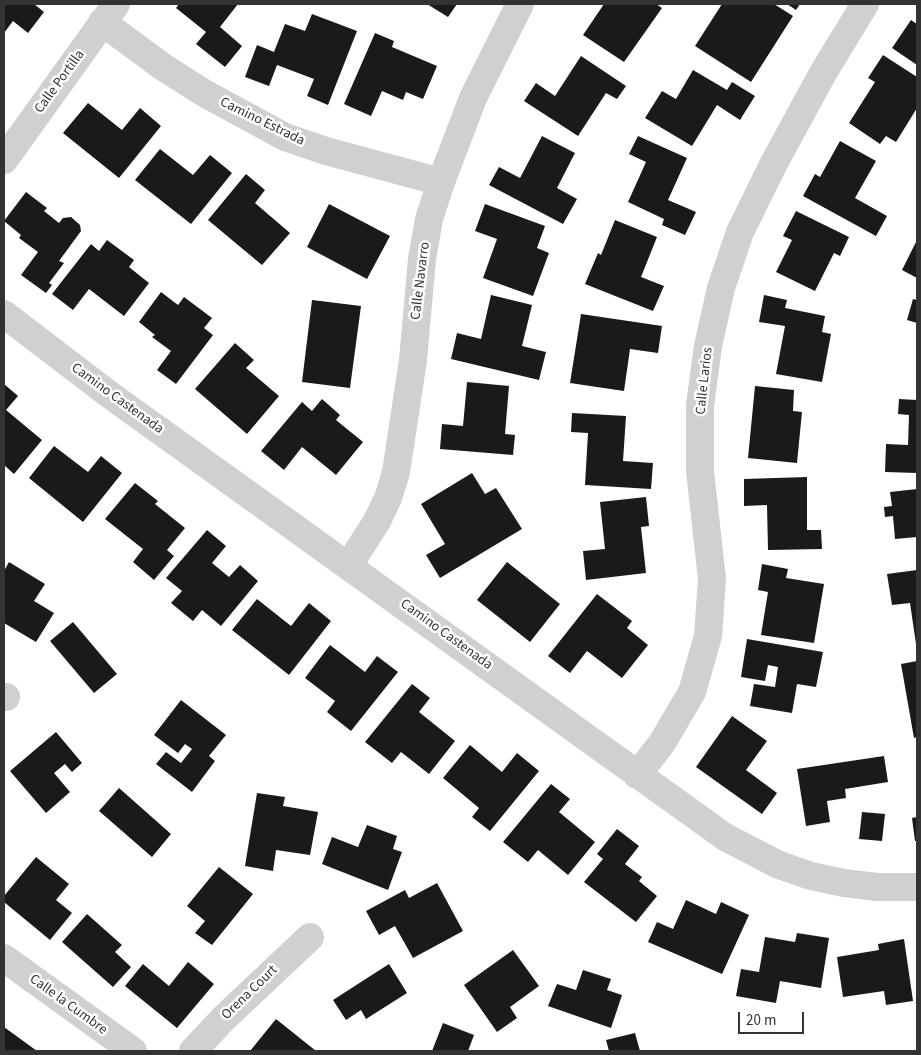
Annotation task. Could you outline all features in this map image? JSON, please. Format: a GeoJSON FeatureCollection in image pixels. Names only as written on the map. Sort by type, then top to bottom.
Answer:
{"type":"FeatureCollection","features":[{"type":"Feature","properties":{"kind":"street","name":"Calle Navarro"},"geometry":{"type":"LineString","coordinates":[[349,565],[377,521],[388,498],[396,472],[413,360],[422,259],[430,220],[441,182],[474,98],[520,4]]}},
{"type":"Feature","properties":{"kind":"street","name":"Calle Larios"},"geometry":{"type":"LineString","coordinates":[[637,774],[662,744],[692,692],[708,636],[712,579],[700,470],[700,405],[708,346],[721,288],[740,232],[774,162],[823,73],[865,4]]}},
{"type":"Feature","properties":{"kind":"street","name":"Camino Estrada"},"geometry":{"type":"LineString","coordinates":[[109,13],[164,67],[204,93],[286,137],[326,151],[441,182]]}},
{"type":"Feature","properties":{"kind":"street","name":"Calle Portilla"},"geometry":{"type":"LineString","coordinates":[[4,160],[109,13]]}},
{"type":"Feature","properties":{"kind":"street","name":"Camino Castenada"},"geometry":{"type":"LineString","coordinates":[[4,314],[110,395],[725,837],[779,865],[844,883],[877,887],[917,887]]}},
{"type":"Feature","properties":{"kind":"street","name":"Orena Court"},"geometry":{"type":"LineString","coordinates":[[193,1051],[222,1020],[310,937]]}},
{"type":"Feature","properties":{"kind":"street","name":"Calle la Cumbre"},"geometry":{"type":"LineString","coordinates":[[4,958],[133,1051]]}},
{"type":"Feature","properties":{"kind":"building"},"geometry":{"type":"Polygon","coordinates":[[[4,4],[34,4],[44,12],[28,33],[13,21],[4,33],[4,4]]]}},
{"type":"Feature","properties":{"kind":"building"},"geometry":{"type":"Polygon","coordinates":[[[179,4],[238,4],[220,27],[242,46],[225,67],[196,44],[206,32],[176,8],[179,4]]]}},
{"type":"Feature","properties":{"kind":"building"},"geometry":{"type":"Polygon","coordinates":[[[427,4],[457,4],[448,17],[427,4]]]}},
{"type":"Feature","properties":{"kind":"building"},"geometry":{"type":"Polygon","coordinates":[[[604,4],[656,4],[662,8],[624,62],[583,35],[604,4]]]}},
{"type":"Feature","properties":{"kind":"building"},"geometry":{"type":"Polygon","coordinates":[[[722,4],[774,4],[793,16],[751,82],[695,46],[722,4]]]}},
{"type":"Feature","properties":{"kind":"building"},"geometry":{"type":"Polygon","coordinates":[[[787,4],[800,4],[796,10],[787,4]]]}},
{"type":"Feature","properties":{"kind":"building"},"geometry":{"type":"Polygon","coordinates":[[[312,14],[357,31],[328,105],[307,96],[314,79],[277,65],[269,86],[245,77],[257,45],[274,52],[285,24],[305,31],[312,14]]]}},
{"type":"Feature","properties":{"kind":"building"},"geometry":{"type":"Polygon","coordinates":[[[911,20],[917,24],[917,65],[892,48],[911,20]]]}},
{"type":"Feature","properties":{"kind":"building"},"geometry":{"type":"Polygon","coordinates":[[[375,33],[394,41],[392,47],[437,66],[423,99],[406,92],[403,100],[382,91],[371,116],[344,104],[375,33]]]}},
{"type":"Feature","properties":{"kind":"building"},"geometry":{"type":"Polygon","coordinates":[[[883,55],[917,77],[917,108],[896,142],[886,136],[880,144],[849,123],[875,82],[868,78],[883,55]]]}},
{"type":"Feature","properties":{"kind":"building"},"geometry":{"type":"Polygon","coordinates":[[[581,56],[626,86],[617,99],[606,93],[578,136],[524,101],[536,83],[555,96],[581,56]]]}},
{"type":"Feature","properties":{"kind":"building"},"geometry":{"type":"Polygon","coordinates":[[[693,70],[727,90],[732,82],[755,96],[740,120],[717,105],[692,146],[645,118],[662,91],[676,99],[693,70]]]}},
{"type":"Feature","properties":{"kind":"building"},"geometry":{"type":"Polygon","coordinates":[[[88,103],[122,130],[140,108],[161,126],[119,178],[63,133],[88,103]]]}},
{"type":"Feature","properties":{"kind":"building"},"geometry":{"type":"Polygon","coordinates":[[[542,136],[575,153],[557,188],[577,199],[563,224],[489,185],[499,167],[520,178],[542,136]]]}},
{"type":"Feature","properties":{"kind":"building"},"geometry":{"type":"Polygon","coordinates":[[[638,136],[687,158],[668,200],[696,212],[685,235],[662,225],[664,219],[628,202],[646,162],[629,154],[638,136]]]}},
{"type":"Feature","properties":{"kind":"building"},"geometry":{"type":"Polygon","coordinates":[[[840,141],[876,161],[855,198],[887,216],[876,236],[803,196],[815,174],[820,177],[840,141]]]}},
{"type":"Feature","properties":{"kind":"building"},"geometry":{"type":"Polygon","coordinates":[[[160,149],[193,175],[210,155],[232,173],[191,224],[135,180],[160,149]]]}},
{"type":"Feature","properties":{"kind":"building"},"geometry":{"type":"Polygon","coordinates":[[[246,174],[265,190],[255,203],[290,233],[262,265],[208,220],[246,174]]]}},
{"type":"Feature","properties":{"kind":"building"},"geometry":{"type":"Polygon","coordinates":[[[26,192],[47,208],[44,211],[59,223],[63,218],[71,217],[80,225],[81,231],[59,261],[64,263],[49,283],[52,285],[46,293],[21,275],[38,252],[19,238],[21,235],[4,221],[26,192]]]}},
{"type":"Feature","properties":{"kind":"building"},"geometry":{"type":"Polygon","coordinates":[[[329,204],[390,236],[367,279],[307,247],[329,204]]]}},
{"type":"Feature","properties":{"kind":"building"},"geometry":{"type":"Polygon","coordinates":[[[485,204],[545,226],[537,248],[549,253],[533,296],[483,278],[497,239],[475,231],[485,204]]]}},
{"type":"Feature","properties":{"kind":"building"},"geometry":{"type":"Polygon","coordinates":[[[796,211],[849,237],[840,256],[834,253],[815,291],[776,272],[792,240],[783,236],[796,211]]]}},
{"type":"Feature","properties":{"kind":"building"},"geometry":{"type":"Polygon","coordinates":[[[615,220],[657,237],[641,277],[664,286],[653,311],[585,284],[598,253],[601,255],[615,220]]]}},
{"type":"Feature","properties":{"kind":"building"},"geometry":{"type":"Polygon","coordinates":[[[107,240],[134,260],[129,267],[149,283],[124,316],[89,289],[73,310],[52,294],[91,244],[99,251],[107,240]]]}},
{"type":"Feature","properties":{"kind":"building"},"geometry":{"type":"Polygon","coordinates":[[[917,240],[917,278],[902,270],[917,240]]]}},
{"type":"Feature","properties":{"kind":"building"},"geometry":{"type":"Polygon","coordinates":[[[161,292],[178,305],[184,297],[212,318],[204,328],[213,335],[176,384],[157,370],[171,351],[152,337],[155,335],[139,322],[161,292]]]}},
{"type":"Feature","properties":{"kind":"building"},"geometry":{"type":"Polygon","coordinates":[[[491,295],[532,305],[522,346],[546,352],[539,380],[451,359],[457,333],[481,339],[491,295]]]}},
{"type":"Feature","properties":{"kind":"building"},"geometry":{"type":"Polygon","coordinates":[[[764,295],[787,300],[785,308],[825,316],[822,332],[831,334],[822,382],[776,374],[785,326],[759,322],[764,295]]]}},
{"type":"Feature","properties":{"kind":"building"},"geometry":{"type":"Polygon","coordinates":[[[913,299],[917,300],[917,323],[907,320],[913,299]]]}},
{"type":"Feature","properties":{"kind":"building"},"geometry":{"type":"Polygon","coordinates":[[[312,300],[361,306],[350,388],[302,382],[312,300]]]}},
{"type":"Feature","properties":{"kind":"building"},"geometry":{"type":"Polygon","coordinates":[[[581,314],[662,326],[658,353],[630,349],[624,391],[570,383],[581,314]]]}},
{"type":"Feature","properties":{"kind":"building"},"geometry":{"type":"Polygon","coordinates":[[[235,343],[254,360],[246,368],[279,396],[247,434],[195,389],[235,343]]]}},
{"type":"Feature","properties":{"kind":"building"},"geometry":{"type":"Polygon","coordinates":[[[467,382],[509,386],[505,434],[515,435],[513,455],[440,449],[442,424],[463,426],[467,382]]]}},
{"type":"Feature","properties":{"kind":"building"},"geometry":{"type":"Polygon","coordinates":[[[4,384],[18,396],[6,410],[42,440],[14,474],[4,465],[4,384]]]}},
{"type":"Feature","properties":{"kind":"building"},"geometry":{"type":"Polygon","coordinates":[[[755,386],[794,390],[793,411],[802,412],[797,463],[748,458],[755,386]]]}},
{"type":"Feature","properties":{"kind":"building"},"geometry":{"type":"Polygon","coordinates":[[[322,399],[340,415],[336,420],[363,442],[336,475],[302,447],[284,470],[261,451],[302,402],[312,411],[322,399]]]}},
{"type":"Feature","properties":{"kind":"building"},"geometry":{"type":"Polygon","coordinates":[[[899,399],[917,400],[917,473],[885,472],[886,444],[908,445],[909,415],[898,414],[899,399]]]}},
{"type":"Feature","properties":{"kind":"building"},"geometry":{"type":"Polygon","coordinates":[[[572,413],[626,416],[623,461],[653,463],[651,489],[585,485],[588,433],[571,432],[572,413]]]}},
{"type":"Feature","properties":{"kind":"building"},"geometry":{"type":"Polygon","coordinates":[[[54,446],[88,472],[101,456],[122,473],[83,522],[29,478],[54,446]]]}},
{"type":"Feature","properties":{"kind":"building"},"geometry":{"type":"Polygon","coordinates":[[[472,473],[485,494],[496,488],[522,529],[440,578],[426,555],[445,544],[421,504],[472,473]]]}},
{"type":"Feature","properties":{"kind":"building"},"geometry":{"type":"Polygon","coordinates":[[[807,477],[807,530],[821,530],[822,549],[768,550],[767,505],[744,506],[744,479],[807,477]]]}},
{"type":"Feature","properties":{"kind":"building"},"geometry":{"type":"Polygon","coordinates":[[[135,483],[158,501],[155,504],[185,528],[167,550],[174,556],[154,580],[133,562],[143,549],[105,519],[135,483]]]}},
{"type":"Feature","properties":{"kind":"building"},"geometry":{"type":"Polygon","coordinates":[[[917,489],[917,537],[895,539],[893,516],[885,517],[884,507],[892,506],[890,492],[917,489]]]}},
{"type":"Feature","properties":{"kind":"building"},"geometry":{"type":"Polygon","coordinates":[[[646,497],[649,526],[641,527],[646,573],[586,580],[583,551],[605,549],[600,502],[646,497]]]}},
{"type":"Feature","properties":{"kind":"building"},"geometry":{"type":"Polygon","coordinates":[[[207,530],[226,546],[212,563],[229,577],[240,565],[258,581],[221,626],[202,610],[193,621],[171,603],[182,591],[166,578],[207,530]]]}},
{"type":"Feature","properties":{"kind":"building"},"geometry":{"type":"Polygon","coordinates":[[[9,562],[45,584],[34,601],[54,613],[36,642],[4,623],[4,571],[9,562]]]}},
{"type":"Feature","properties":{"kind":"building"},"geometry":{"type":"Polygon","coordinates":[[[507,562],[560,604],[530,642],[477,600],[507,562]]]}},
{"type":"Feature","properties":{"kind":"building"},"geometry":{"type":"Polygon","coordinates":[[[762,564],[788,569],[786,578],[824,584],[814,643],[761,635],[768,592],[758,590],[762,564]]]}},
{"type":"Feature","properties":{"kind":"building"},"geometry":{"type":"Polygon","coordinates":[[[917,570],[916,644],[910,603],[892,605],[887,574],[917,570]]]}},
{"type":"Feature","properties":{"kind":"building"},"geometry":{"type":"Polygon","coordinates":[[[597,594],[632,621],[627,628],[648,645],[622,678],[587,651],[570,673],[548,656],[597,594]]]}},
{"type":"Feature","properties":{"kind":"building"},"geometry":{"type":"Polygon","coordinates":[[[257,599],[291,626],[309,603],[331,621],[289,675],[232,630],[257,599]]]}},
{"type":"Feature","properties":{"kind":"building"},"geometry":{"type":"Polygon","coordinates":[[[73,622],[117,674],[94,693],[50,641],[73,622]]]}},
{"type":"Feature","properties":{"kind":"building"},"geometry":{"type":"Polygon","coordinates":[[[747,639],[823,652],[816,687],[797,684],[792,713],[750,706],[754,684],[775,687],[778,667],[768,665],[765,681],[741,677],[747,639]]]}},
{"type":"Feature","properties":{"kind":"building"},"geometry":{"type":"Polygon","coordinates":[[[330,645],[365,672],[377,656],[398,672],[351,731],[327,712],[335,701],[305,678],[330,645]]]}},
{"type":"Feature","properties":{"kind":"building"},"geometry":{"type":"Polygon","coordinates":[[[917,661],[917,737],[914,738],[901,664],[917,661]]]}},
{"type":"Feature","properties":{"kind":"building"},"geometry":{"type":"Polygon","coordinates":[[[412,684],[430,698],[419,712],[455,741],[429,774],[401,752],[392,763],[365,742],[412,684]]]}},
{"type":"Feature","properties":{"kind":"building"},"geometry":{"type":"Polygon","coordinates":[[[181,700],[226,735],[209,756],[215,761],[192,792],[156,764],[166,752],[181,763],[192,749],[185,744],[178,753],[154,735],[181,700]]]}},
{"type":"Feature","properties":{"kind":"building"},"geometry":{"type":"Polygon","coordinates":[[[732,716],[767,741],[746,770],[777,793],[762,814],[696,767],[732,716]]]}},
{"type":"Feature","properties":{"kind":"building"},"geometry":{"type":"Polygon","coordinates":[[[56,732],[82,763],[72,772],[65,764],[54,773],[70,792],[46,813],[10,771],[56,732]]]}},
{"type":"Feature","properties":{"kind":"building"},"geometry":{"type":"Polygon","coordinates":[[[470,745],[502,772],[517,753],[539,771],[490,831],[472,817],[479,808],[443,778],[470,745]]]}},
{"type":"Feature","properties":{"kind":"building"},"geometry":{"type":"Polygon","coordinates":[[[884,756],[888,782],[845,789],[846,798],[827,801],[830,822],[806,826],[797,769],[884,756]]]}},
{"type":"Feature","properties":{"kind":"building"},"geometry":{"type":"Polygon","coordinates":[[[551,784],[570,799],[559,812],[595,842],[568,875],[538,850],[528,862],[503,842],[551,784]]]}},
{"type":"Feature","properties":{"kind":"building"},"geometry":{"type":"Polygon","coordinates":[[[119,788],[171,834],[152,857],[99,811],[119,788]]]}},
{"type":"Feature","properties":{"kind":"building"},"geometry":{"type":"Polygon","coordinates":[[[257,793],[285,797],[283,806],[318,812],[310,855],[276,850],[273,871],[245,866],[257,793]]]}},
{"type":"Feature","properties":{"kind":"building"},"geometry":{"type":"Polygon","coordinates":[[[862,812],[885,814],[882,841],[859,839],[862,812]]]}},
{"type":"Feature","properties":{"kind":"building"},"geometry":{"type":"Polygon","coordinates":[[[917,817],[917,841],[915,841],[912,818],[917,817]]]}},
{"type":"Feature","properties":{"kind":"building"},"geometry":{"type":"Polygon","coordinates":[[[367,825],[397,836],[393,849],[402,852],[388,890],[322,864],[332,837],[358,847],[367,825]]]}},
{"type":"Feature","properties":{"kind":"building"},"geometry":{"type":"Polygon","coordinates":[[[617,829],[639,846],[625,864],[642,877],[639,881],[657,896],[636,922],[584,882],[603,859],[597,854],[617,829]]]}},
{"type":"Feature","properties":{"kind":"building"},"geometry":{"type":"Polygon","coordinates":[[[36,857],[69,884],[56,900],[72,913],[50,940],[4,902],[4,896],[36,857]]]}},
{"type":"Feature","properties":{"kind":"building"},"geometry":{"type":"Polygon","coordinates":[[[219,867],[253,894],[212,945],[195,933],[205,921],[187,906],[219,867]]]}},
{"type":"Feature","properties":{"kind":"building"},"geometry":{"type":"Polygon","coordinates":[[[437,883],[463,931],[413,958],[395,926],[379,935],[366,911],[405,890],[409,898],[437,883]]]}},
{"type":"Feature","properties":{"kind":"building"},"geometry":{"type":"Polygon","coordinates":[[[686,900],[716,914],[721,902],[749,915],[722,974],[648,942],[657,922],[673,929],[686,900]]]}},
{"type":"Feature","properties":{"kind":"building"},"geometry":{"type":"Polygon","coordinates":[[[87,914],[122,945],[115,952],[131,967],[113,987],[62,942],[87,914]]]}},
{"type":"Feature","properties":{"kind":"building"},"geometry":{"type":"Polygon","coordinates":[[[797,933],[829,938],[821,988],[780,981],[776,1003],[736,996],[741,969],[759,972],[765,937],[795,942],[797,933]]]}},
{"type":"Feature","properties":{"kind":"building"},"geometry":{"type":"Polygon","coordinates":[[[904,939],[913,1001],[886,1005],[884,991],[843,997],[837,957],[879,950],[878,944],[904,939]]]}},
{"type":"Feature","properties":{"kind":"building"},"geometry":{"type":"Polygon","coordinates":[[[513,950],[539,986],[510,1007],[517,1018],[497,1032],[464,985],[513,950]]]}},
{"type":"Feature","properties":{"kind":"building"},"geometry":{"type":"Polygon","coordinates":[[[188,962],[214,984],[177,1028],[125,986],[143,964],[169,986],[188,962]]]}},
{"type":"Feature","properties":{"kind":"building"},"geometry":{"type":"Polygon","coordinates":[[[389,964],[407,993],[366,1019],[361,1010],[346,1020],[333,1000],[389,964]]]}},
{"type":"Feature","properties":{"kind":"building"},"geometry":{"type":"Polygon","coordinates":[[[583,970],[611,979],[607,990],[622,995],[611,1028],[548,1006],[557,984],[576,990],[583,970]]]}},
{"type":"Feature","properties":{"kind":"building"},"geometry":{"type":"Polygon","coordinates":[[[276,1019],[316,1051],[250,1051],[276,1019]]]}},
{"type":"Feature","properties":{"kind":"building"},"geometry":{"type":"Polygon","coordinates":[[[443,1023],[474,1035],[468,1051],[432,1051],[443,1023]]]}},
{"type":"Feature","properties":{"kind":"building"},"geometry":{"type":"Polygon","coordinates":[[[4,1027],[37,1051],[4,1051],[4,1027]]]}},
{"type":"Feature","properties":{"kind":"building"},"geometry":{"type":"Polygon","coordinates":[[[635,1033],[640,1051],[609,1051],[606,1040],[635,1033]]]}}]}
